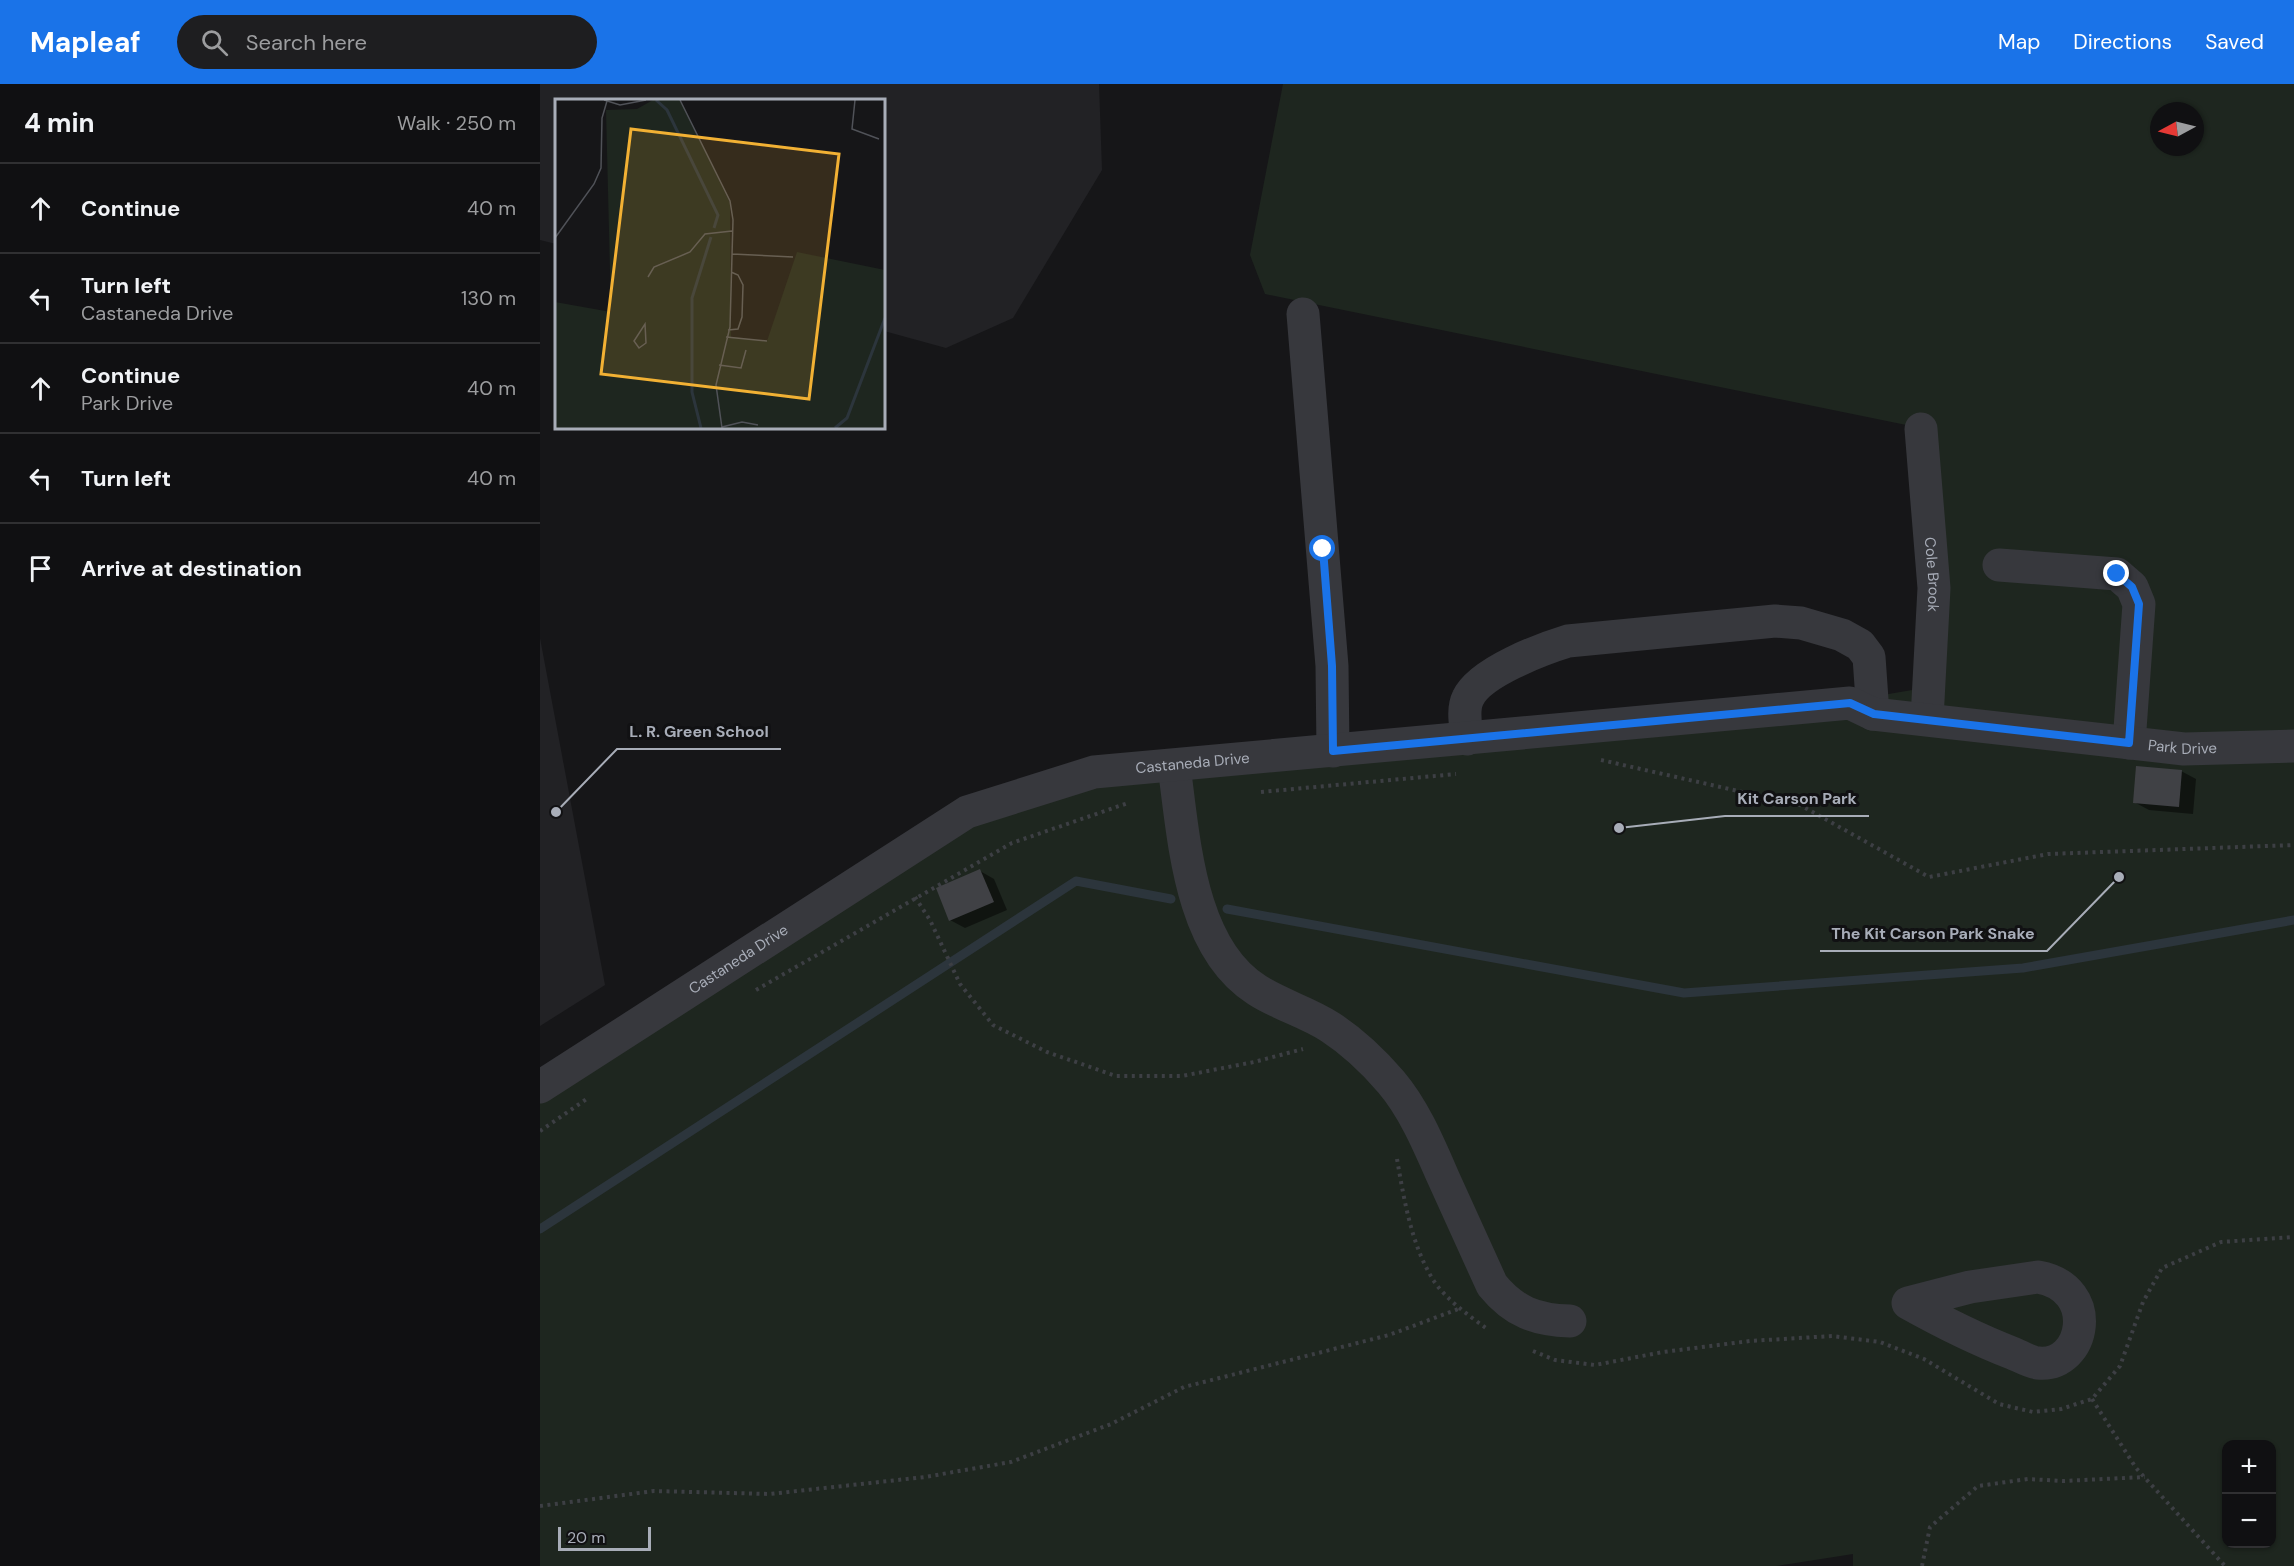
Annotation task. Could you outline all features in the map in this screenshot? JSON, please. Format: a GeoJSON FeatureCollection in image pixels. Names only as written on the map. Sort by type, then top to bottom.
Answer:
{"type":"FeatureCollection","features":[{"type":"Feature","properties":{"kind":"street"},"geometry":{"type":"LineString","coordinates":[[1303,314],[1332,666],[1333,751]]}},
{"type":"Feature","properties":{"kind":"street","name":"Cole Brook"},"geometry":{"type":"LineString","coordinates":[[1921,429],[1934,588],[1928,719]]}},
{"type":"Feature","properties":{"kind":"street"},"geometry":{"type":"LineString","coordinates":[[1999,566],[2117,574],[2132,587],[2139,604],[2129,743]]}},
{"type":"Feature","properties":{"kind":"street"},"geometry":{"type":"LineString","coordinates":[[1467,739],[1464,709],[1476,686],[1544,648],[1568,641],[1775,621],[1823,628],[1860,645],[1869,657],[1874,714]]}},
{"type":"Feature","properties":{"kind":"street","name":"Castaneda Drive"},"geometry":{"type":"LineString","coordinates":[[540,1087],[966,812],[1094,772],[1176,781],[1333,751],[1850,703],[1874,714],[1928,719]]}},
{"type":"Feature","properties":{"kind":"street","name":"Park Drive"},"geometry":{"type":"LineString","coordinates":[[1928,719],[2184,749],[2294,746]]}},
{"type":"Feature","properties":{"kind":"street"},"geometry":{"type":"LineString","coordinates":[[1176,781],[1185,850],[1197,898],[1208,932],[1222,955],[1255,990],[1329,1026],[1360,1049],[1392,1083],[1413,1117],[1492,1286],[1505,1302],[1520,1312],[1553,1320],[1570,1321]]}},
{"type":"Feature","properties":{"kind":"path"},"geometry":{"type":"LineString","coordinates":[[1599,759],[1800,805],[1929,877],[2048,854],[2294,845]]}},
{"type":"Feature","properties":{"kind":"path"},"geometry":{"type":"LineString","coordinates":[[1258,792],[1458,774]]}},
{"type":"Feature","properties":{"kind":"path"},"geometry":{"type":"LineString","coordinates":[[752,992],[1012,843],[1143,798],[1176,781]]}},
{"type":"Feature","properties":{"kind":"path"},"geometry":{"type":"LineString","coordinates":[[915,897],[960,984],[993,1025],[1047,1052],[1116,1076],[1182,1076],[1254,1062],[1309,1047]]}},
{"type":"Feature","properties":{"kind":"path"},"geometry":{"type":"LineString","coordinates":[[540,1131],[597,1091]]}},
{"type":"Feature","properties":{"kind":"path"},"geometry":{"type":"LineString","coordinates":[[1396,1153],[1407,1217],[1432,1279],[1461,1308],[1493,1333]]}},
{"type":"Feature","properties":{"kind":"path"},"geometry":{"type":"LineString","coordinates":[[1523,1347],[1555,1360],[1595,1365],[1663,1352],[1750,1341],[1832,1336],[1880,1342],[1924,1359],[1999,1404],[2032,1412],[2061,1409],[2092,1399],[2120,1366],[2143,1302],[2162,1268],[2221,1242],[2294,1237]]}},
{"type":"Feature","properties":{"kind":"path"},"geometry":{"type":"LineString","coordinates":[[540,1506],[654,1491],[770,1494],[925,1477],[1011,1462],[1111,1424],[1184,1387],[1389,1335],[1461,1308]]}},
{"type":"Feature","properties":{"kind":"path"},"geometry":{"type":"LineString","coordinates":[[2092,1399],[2145,1477],[2225,1566]]}},
{"type":"Feature","properties":{"kind":"path"},"geometry":{"type":"LineString","coordinates":[[1922,1566],[1930,1527],[1978,1486],[2028,1479],[2063,1481],[2145,1477]]}},
{"type":"Feature","properties":{"kind":"shaded area"},"geometry":{"type":"Polygon","coordinates":[[[540,84],[1099,84],[1102,170],[1013,318],[946,348],[885,331],[885,99],[555,99],[555,244],[540,240],[540,84]]]}},
{"type":"Feature","properties":{"kind":"shaded area"},"geometry":{"type":"Polygon","coordinates":[[[1283,84],[2294,84],[2294,1566],[1853,1566],[1853,1554],[1776,1566],[540,1566],[540,1085],[1031,787],[1800,709],[1924,688],[1921,428],[1265,294],[1250,255],[1283,84]]]}},
{"type":"Feature","properties":{"kind":"shaded area"},"geometry":{"type":"Polygon","coordinates":[[[540,638],[605,985],[540,1026],[540,638]]]}},
{"type":"Feature","properties":{"kind":"building"},"geometry":{"type":"Polygon","coordinates":[[[2136,766],[2182,770],[2179,807],[2133,803],[2136,766]]]}},
{"type":"Feature","properties":{"kind":"building"},"geometry":{"type":"Polygon","coordinates":[[[980,869],[994,902],[949,921],[936,888],[980,869]]]}},
{"type":"Feature","properties":{"kind":"waterway"},"geometry":{"type":"LineString","coordinates":[[540,1229],[1076,881],[1171,899]]}},
{"type":"Feature","properties":{"kind":"waterway"},"geometry":{"type":"LineString","coordinates":[[1227,909],[1684,993],[2023,968],[2294,920]]}},
{"type":"Feature","properties":{"kind":"place","name":"L. R. Green School"},"geometry":{"type":"Point","coordinates":[556,812]}},
{"type":"Feature","properties":{"kind":"place","name":"Kit Carson Park"},"geometry":{"type":"Point","coordinates":[1619,828]}},
{"type":"Feature","properties":{"kind":"place","name":"The Kit Carson Park Snake"},"geometry":{"type":"Point","coordinates":[2119,877]}},
{"type":"Feature","properties":{"kind":"route"},"geometry":{"type":"LineString","coordinates":[[1323,549],[1332,666],[1333,751],[1850,703],[1874,714],[2129,743],[2139,604],[2132,587],[2117,574]]}}]}
